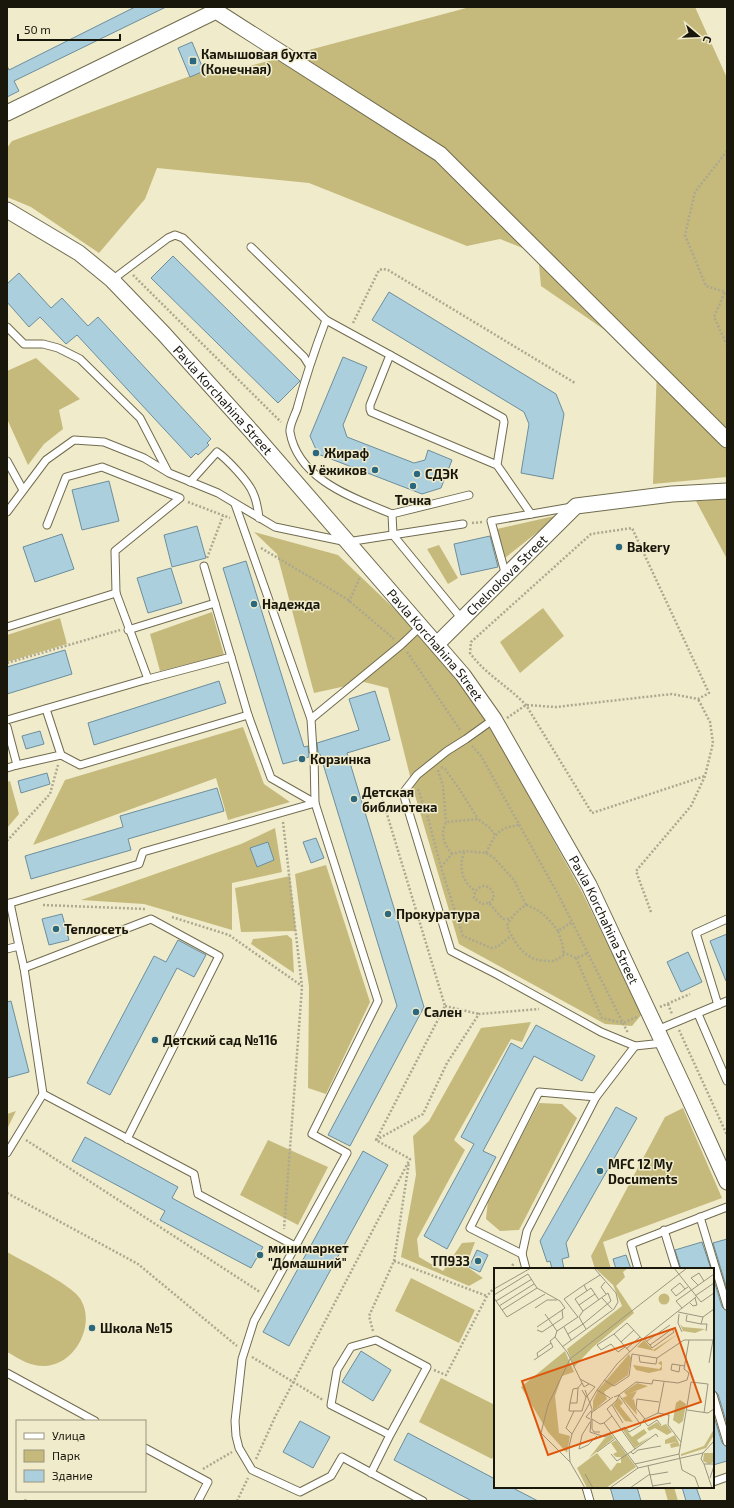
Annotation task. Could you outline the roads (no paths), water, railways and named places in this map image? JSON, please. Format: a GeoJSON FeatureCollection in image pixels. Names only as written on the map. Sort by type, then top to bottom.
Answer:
{"type":"FeatureCollection","features":[{"type":"Feature","properties":{"kind":"street"},"geometry":{"type":"LineString","coordinates":[[7,113],[216,11],[440,154],[727,440]]}},
{"type":"Feature","properties":{"kind":"street","name":"Pavla Korchahina Street"},"geometry":{"type":"LineString","coordinates":[[7,210],[79,253],[112,280],[164,334],[253,433],[463,675],[495,722],[588,886],[688,1096],[727,1182]]}},
{"type":"Feature","properties":{"kind":"street","name":"Chelnokova Street"},"geometry":{"type":"LineString","coordinates":[[437,644],[576,506],[650,497],[727,491]]}},
{"type":"Feature","properties":{"kind":"lane"},"geometry":{"type":"LineString","coordinates":[[112,280],[168,238],[175,235],[183,238],[304,357],[310,365]]}},
{"type":"Feature","properties":{"kind":"lane"},"geometry":{"type":"LineString","coordinates":[[251,247],[326,320],[500,415],[504,422],[497,465]]}},
{"type":"Feature","properties":{"kind":"lane"},"geometry":{"type":"LineString","coordinates":[[326,320],[310,365],[290,431],[298,454],[313,472],[332,488],[392,514],[469,496]]}},
{"type":"Feature","properties":{"kind":"lane"},"geometry":{"type":"LineString","coordinates":[[7,327],[24,344],[43,344],[58,348],[80,359],[140,418],[169,473]]}},
{"type":"Feature","properties":{"kind":"lane"},"geometry":{"type":"LineString","coordinates":[[390,356],[370,405],[371,412],[497,465],[531,514]]}},
{"type":"Feature","properties":{"kind":"lane"},"geometry":{"type":"LineString","coordinates":[[7,512],[46,460],[74,440],[104,442],[144,458],[169,473],[218,493],[274,528],[347,542],[463,524]]}},
{"type":"Feature","properties":{"kind":"lane"},"geometry":{"type":"LineString","coordinates":[[190,482],[217,452],[237,471],[253,492],[259,518]]}},
{"type":"Feature","properties":{"kind":"lane"},"geometry":{"type":"LineString","coordinates":[[7,461],[23,490]]}},
{"type":"Feature","properties":{"kind":"lane"},"geometry":{"type":"LineString","coordinates":[[47,525],[66,477],[102,467],[180,498],[115,551],[116,593],[148,679]]}},
{"type":"Feature","properties":{"kind":"lane"},"geometry":{"type":"LineString","coordinates":[[235,504],[311,719],[314,803],[378,1001],[312,1134],[347,1153],[254,1321],[242,1359],[235,1421],[236,1436],[239,1448],[252,1470],[300,1492],[331,1476],[342,1458],[423,1501]]}},
{"type":"Feature","properties":{"kind":"lane","name":"Chelnokova Street"},"geometry":{"type":"LineString","coordinates":[[506,576],[491,521],[576,506]]}},
{"type":"Feature","properties":{"kind":"lane"},"geometry":{"type":"LineString","coordinates":[[392,514],[393,535],[462,619]]}},
{"type":"Feature","properties":{"kind":"lane"},"geometry":{"type":"LineString","coordinates":[[204,566],[248,715],[272,778],[314,803]]}},
{"type":"Feature","properties":{"kind":"lane"},"geometry":{"type":"LineString","coordinates":[[7,627],[116,593]]}},
{"type":"Feature","properties":{"kind":"lane"},"geometry":{"type":"LineString","coordinates":[[128,628],[215,603]]}},
{"type":"Feature","properties":{"kind":"lane"},"geometry":{"type":"LineString","coordinates":[[311,719],[401,645],[421,626]]}},
{"type":"Feature","properties":{"kind":"lane"},"geometry":{"type":"LineString","coordinates":[[7,720],[231,656]]}},
{"type":"Feature","properties":{"kind":"lane"},"geometry":{"type":"LineString","coordinates":[[46,709],[61,755]]}},
{"type":"Feature","properties":{"kind":"lane"},"geometry":{"type":"LineString","coordinates":[[7,768],[61,755],[80,765],[248,715]]}},
{"type":"Feature","properties":{"kind":"lane"},"geometry":{"type":"LineString","coordinates":[[495,722],[447,751],[417,775],[403,793],[452,951],[601,1032],[635,1046]]}},
{"type":"Feature","properties":{"kind":"lane"},"geometry":{"type":"LineString","coordinates":[[7,727],[17,765]]}},
{"type":"Feature","properties":{"kind":"lane"},"geometry":{"type":"LineString","coordinates":[[7,1154],[42,1094],[24,968],[9,903],[139,864],[143,852],[314,803]]}},
{"type":"Feature","properties":{"kind":"lane"},"geometry":{"type":"LineString","coordinates":[[24,968],[151,919],[219,956],[127,1139]]}},
{"type":"Feature","properties":{"kind":"lane"},"geometry":{"type":"LineString","coordinates":[[718,1005],[696,933],[727,919]]}},
{"type":"Feature","properties":{"kind":"lane"},"geometry":{"type":"LineString","coordinates":[[7,949],[19,946]]}},
{"type":"Feature","properties":{"kind":"lane"},"geometry":{"type":"LineString","coordinates":[[526,1268],[522,1254],[527,1231],[596,1097],[635,1046],[660,1037],[676,1023],[727,1002]]}},
{"type":"Feature","properties":{"kind":"lane"},"geometry":{"type":"LineString","coordinates":[[698,1014],[727,1081]]}},
{"type":"Feature","properties":{"kind":"lane"},"geometry":{"type":"LineString","coordinates":[[522,1254],[470,1228],[539,1092],[596,1097]]}},
{"type":"Feature","properties":{"kind":"lane"},"geometry":{"type":"LineString","coordinates":[[42,1094],[194,1174],[198,1194],[295,1246]]}},
{"type":"Feature","properties":{"kind":"lane"},"geometry":{"type":"LineString","coordinates":[[638,1268],[630,1244],[727,1207]]}},
{"type":"Feature","properties":{"kind":"lane"},"geometry":{"type":"LineString","coordinates":[[700,1217],[727,1306]]}},
{"type":"Feature","properties":{"kind":"lane"},"geometry":{"type":"LineString","coordinates":[[664,1230],[676,1268]]}},
{"type":"Feature","properties":{"kind":"lane"},"geometry":{"type":"LineString","coordinates":[[371,1473],[426,1367],[376,1340],[351,1347],[337,1370],[330,1405],[390,1435]]}},
{"type":"Feature","properties":{"kind":"lane"},"geometry":{"type":"LineString","coordinates":[[7,1373],[93,1420]]}},
{"type":"Feature","properties":{"kind":"lane"},"geometry":{"type":"LineString","coordinates":[[714,1398],[727,1442]]}},
{"type":"Feature","properties":{"kind":"lane"},"geometry":{"type":"LineString","coordinates":[[146,1449],[208,1482],[198,1501]]}},
{"type":"Feature","properties":{"kind":"lane"},"geometry":{"type":"LineString","coordinates":[[714,1482],[727,1477]]}},
{"type":"Feature","properties":{"kind":"lane"},"geometry":{"type":"LineString","coordinates":[[586,1488],[590,1501]]}},
{"type":"Feature","properties":{"kind":"place","name":"Камышовая бухта (Конечная)"},"geometry":{"type":"Point","coordinates":[193,61]}},
{"type":"Feature","properties":{"kind":"place","name":"Жираф"},"geometry":{"type":"Point","coordinates":[316,453]}},
{"type":"Feature","properties":{"kind":"place","name":"У ёжиков"},"geometry":{"type":"Point","coordinates":[375,470]}},
{"type":"Feature","properties":{"kind":"place","name":"СДЭК"},"geometry":{"type":"Point","coordinates":[417,474]}},
{"type":"Feature","properties":{"kind":"place","name":"Точка"},"geometry":{"type":"Point","coordinates":[413,486]}},
{"type":"Feature","properties":{"kind":"place","name":"Bakery"},"geometry":{"type":"Point","coordinates":[619,547]}},
{"type":"Feature","properties":{"kind":"place","name":"Надежда"},"geometry":{"type":"Point","coordinates":[254,604]}},
{"type":"Feature","properties":{"kind":"place","name":"Корзинка"},"geometry":{"type":"Point","coordinates":[302,759]}},
{"type":"Feature","properties":{"kind":"place","name":"Детская библиотека"},"geometry":{"type":"Point","coordinates":[354,799]}},
{"type":"Feature","properties":{"kind":"place","name":"Прокуратура"},"geometry":{"type":"Point","coordinates":[388,914]}},
{"type":"Feature","properties":{"kind":"place","name":"Теплосеть"},"geometry":{"type":"Point","coordinates":[56,929]}},
{"type":"Feature","properties":{"kind":"place","name":"Сален"},"geometry":{"type":"Point","coordinates":[416,1012]}},
{"type":"Feature","properties":{"kind":"place","name":"Детский сад №116"},"geometry":{"type":"Point","coordinates":[155,1040]}},
{"type":"Feature","properties":{"kind":"place","name":"MFC 12 My Documents"},"geometry":{"type":"Point","coordinates":[600,1171]}},
{"type":"Feature","properties":{"kind":"place","name":"минимаркет \"Домашний\""},"geometry":{"type":"Point","coordinates":[260,1255]}},
{"type":"Feature","properties":{"kind":"place","name":"ТП933"},"geometry":{"type":"Point","coordinates":[478,1261]}},
{"type":"Feature","properties":{"kind":"place","name":"Школа №15"},"geometry":{"type":"Point","coordinates":[92,1328]}}]}
